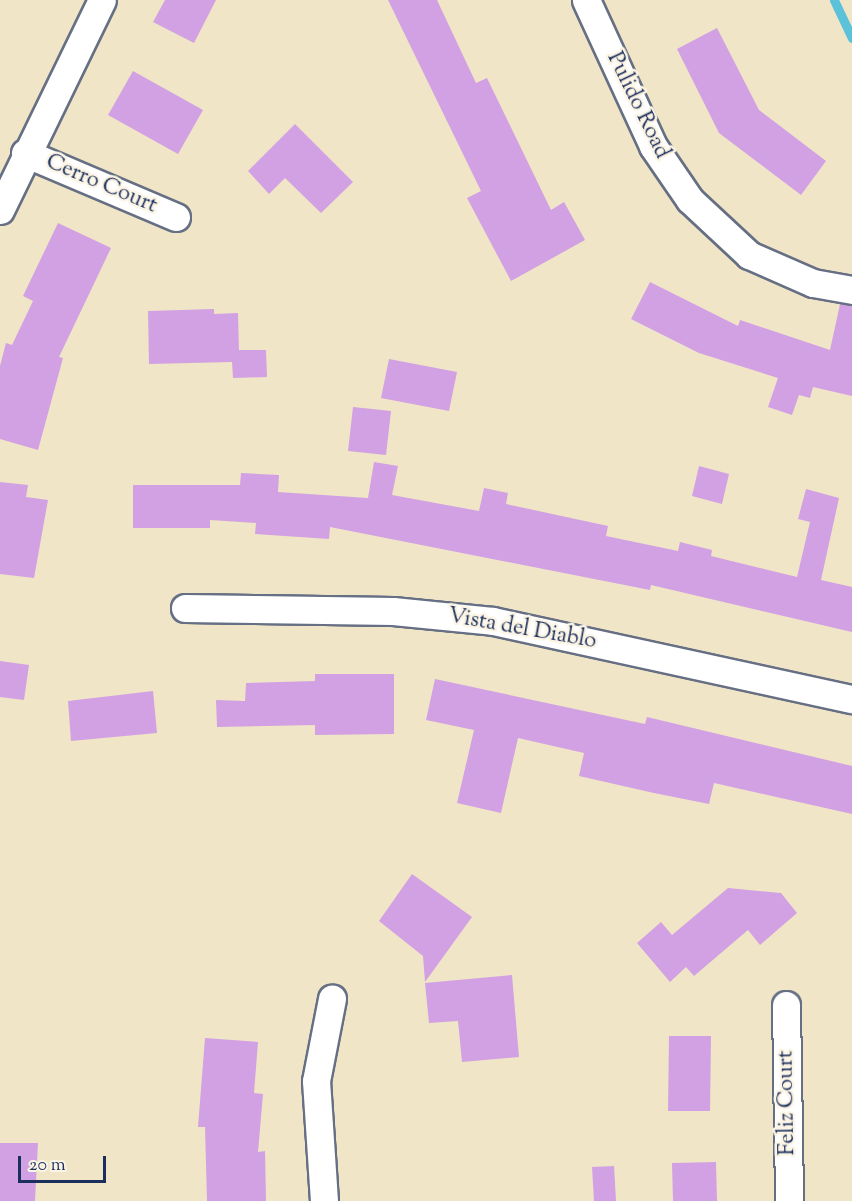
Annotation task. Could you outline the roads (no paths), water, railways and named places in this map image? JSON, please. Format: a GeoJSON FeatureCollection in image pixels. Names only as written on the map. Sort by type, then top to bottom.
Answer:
{"type":"FeatureCollection","features":[{"type":"Feature","properties":{"kind":"street"},"geometry":{"type":"LineString","coordinates":[[0,210],[25,153],[102,0]]}},
{"type":"Feature","properties":{"kind":"street","name":"Pulido Road"},"geometry":{"type":"LineString","coordinates":[[586,0],[653,146],[690,200],[749,255],[813,283],[852,290]]}},
{"type":"Feature","properties":{"kind":"street","name":"Cerro Court"},"geometry":{"type":"LineString","coordinates":[[25,153],[176,217]]}},
{"type":"Feature","properties":{"kind":"street","name":"Vista del Diablo"},"geometry":{"type":"LineString","coordinates":[[186,608],[393,611],[493,621],[852,699]]}},
{"type":"Feature","properties":{"kind":"street"},"geometry":{"type":"LineString","coordinates":[[324,1201],[316,1081],[332,999]]}},
{"type":"Feature","properties":{"kind":"street","name":"Feliz Court"},"geometry":{"type":"LineString","coordinates":[[786,1005],[789,1201]]}},
{"type":"Feature","properties":{"kind":"waterway"},"geometry":{"type":"LineString","coordinates":[[834,0],[852,38]]}}]}
